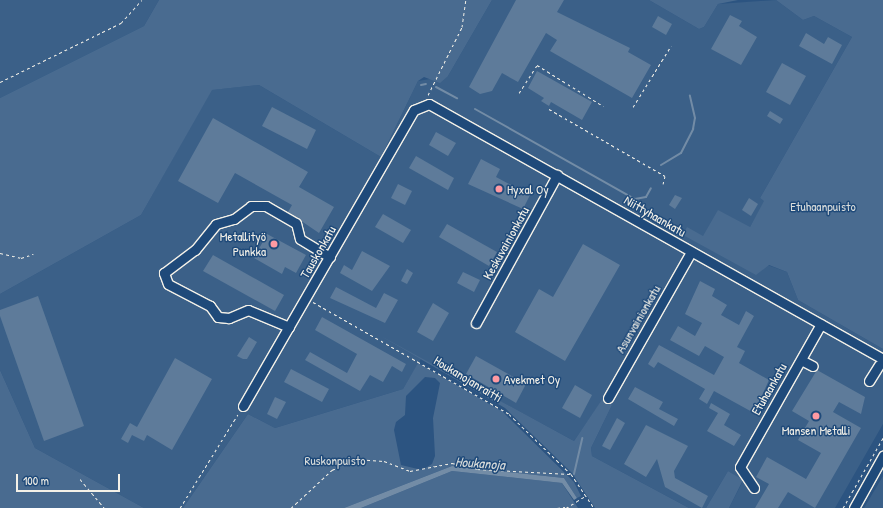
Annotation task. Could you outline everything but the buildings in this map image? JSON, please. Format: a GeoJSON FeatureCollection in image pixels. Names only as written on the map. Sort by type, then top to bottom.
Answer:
{"type":"FeatureCollection","features":[{"type":"Feature","properties":{"kind":"street","name":"Tauskonkatu"},"geometry":{"type":"LineString","coordinates":[[242,406],[330,257],[414,110],[427,104]]}},
{"type":"Feature","properties":{"kind":"street","name":"Niittyhaankatu"},"geometry":{"type":"LineString","coordinates":[[427,104],[557,175],[821,324],[881,362]]}},
{"type":"Feature","properties":{"kind":"street","name":"Keskuvainionkatu"},"geometry":{"type":"LineString","coordinates":[[476,323],[557,175]]}},
{"type":"Feature","properties":{"kind":"street"},"geometry":{"type":"LineString","coordinates":[[288,327],[248,310],[229,318],[218,317],[210,306],[168,284],[164,273],[195,250],[216,224],[234,219],[251,206],[266,206],[296,223],[300,239],[330,257]]}},
{"type":"Feature","properties":{"kind":"street","name":"Asunvainionkatu"},"geometry":{"type":"LineString","coordinates":[[608,398],[691,252]]}},
{"type":"Feature","properties":{"kind":"street","name":"Etuhaankatu"},"geometry":{"type":"LineString","coordinates":[[754,488],[740,467],[821,324]]}},
{"type":"Feature","properties":{"kind":"street"},"geometry":{"type":"LineString","coordinates":[[800,360],[813,366]]}},
{"type":"Feature","properties":{"kind":"street"},"geometry":{"type":"LineString","coordinates":[[869,380],[881,362]]}},
{"type":"Feature","properties":{"kind":"street"},"geometry":{"type":"LineString","coordinates":[[854,508],[883,456]]}},
{"type":"Feature","properties":{"kind":"path"},"geometry":{"type":"LineString","coordinates":[[0,82],[121,24],[133,14],[142,0]]}},
{"type":"Feature","properties":{"kind":"path"},"geometry":{"type":"LineString","coordinates":[[427,104],[429,90],[462,27],[466,0]]}},
{"type":"Feature","properties":{"kind":"path"},"geometry":{"type":"LineString","coordinates":[[633,107],[671,46]]}},
{"type":"Feature","properties":{"kind":"path"},"geometry":{"type":"LineString","coordinates":[[519,93],[537,65],[603,106]]}},
{"type":"Feature","properties":{"kind":"path"},"geometry":{"type":"LineString","coordinates":[[549,109],[665,176],[663,184]]}},
{"type":"Feature","properties":{"kind":"path"},"geometry":{"type":"LineString","coordinates":[[0,253],[21,258],[33,254]]}},
{"type":"Feature","properties":{"kind":"path","name":"Houkanojanraitti"},"geometry":{"type":"LineString","coordinates":[[306,298],[492,402],[571,474],[594,508]]}},
{"type":"Feature","properties":{"kind":"path"},"geometry":{"type":"LineString","coordinates":[[180,508],[242,406]]}},
{"type":"Feature","properties":{"kind":"path"},"geometry":{"type":"LineString","coordinates":[[843,508],[883,438]]}},
{"type":"Feature","properties":{"kind":"path"},"geometry":{"type":"LineString","coordinates":[[291,508],[332,470],[355,459],[384,461],[410,471],[452,463],[477,469],[571,474]]}},
{"type":"Feature","properties":{"kind":"path"},"geometry":{"type":"LineString","coordinates":[[80,479],[104,508]]}},
{"type":"Feature","properties":{"kind":"path"},"geometry":{"type":"LineString","coordinates":[[557,508],[566,508],[586,496]]}},
{"type":"Feature","properties":{"kind":"shaded area"},"geometry":{"type":"Polygon","coordinates":[[[0,0],[159,0],[144,26],[0,98],[0,0]]]}},
{"type":"Feature","properties":{"kind":"shaded area"},"geometry":{"type":"Polygon","coordinates":[[[492,0],[649,0],[699,29],[704,27],[718,4],[776,0],[803,20],[814,16],[852,37],[760,198],[765,201],[750,227],[703,236],[683,235],[787,272],[798,300],[883,349],[883,424],[835,508],[729,508],[743,481],[728,471],[706,508],[689,508],[592,456],[591,448],[612,405],[603,399],[574,441],[391,342],[421,359],[403,389],[275,428],[248,414],[183,508],[144,508],[35,448],[0,370],[0,294],[141,215],[211,90],[259,85],[381,157],[418,81],[448,76],[492,0]]]}},
{"type":"Feature","properties":{"kind":"shaded area"},"geometry":{"type":"Polygon","coordinates":[[[452,466],[564,478],[577,498],[574,500],[562,483],[452,471],[361,508],[344,508],[452,466]]]}},
{"type":"Feature","properties":{"kind":"shaded area"},"geometry":{"type":"Polygon","coordinates":[[[883,476],[883,508],[864,508],[883,476]]]}},
{"type":"Feature","properties":{"kind":"green space"},"geometry":{"type":"Polygon","coordinates":[[[159,0],[492,0],[448,76],[440,83],[424,77],[418,81],[381,157],[259,85],[212,90],[141,215],[0,294],[0,98],[144,26],[159,0]]]}},
{"type":"Feature","properties":{"kind":"green space"},"geometry":{"type":"Polygon","coordinates":[[[649,0],[738,0],[718,4],[704,27],[699,29],[649,0]]]}},
{"type":"Feature","properties":{"kind":"green space","name":"Etuhaanpuisto"},"geometry":{"type":"Polygon","coordinates":[[[776,0],[883,0],[883,349],[798,300],[787,272],[769,265],[756,275],[683,235],[687,227],[703,236],[718,210],[750,227],[764,201],[760,198],[852,37],[814,16],[803,20],[776,0]]]}},
{"type":"Feature","properties":{"kind":"green space"},"geometry":{"type":"Polygon","coordinates":[[[379,335],[574,441],[603,398],[612,405],[591,448],[592,456],[689,508],[595,508],[572,473],[505,408],[379,335]]]}},
{"type":"Feature","properties":{"kind":"green space","name":"Ruskonpuisto"},"geometry":{"type":"Polygon","coordinates":[[[418,363],[503,412],[574,482],[581,496],[577,498],[564,478],[452,466],[344,508],[183,508],[248,414],[275,428],[403,389],[418,363]],[[425,377],[406,396],[405,415],[396,422],[394,430],[401,465],[422,470],[432,464],[435,456],[433,418],[440,383],[435,378],[425,377]]]}},
{"type":"Feature","properties":{"kind":"green space"},"geometry":{"type":"Polygon","coordinates":[[[0,370],[35,448],[144,508],[0,508],[0,370]]]}},
{"type":"Feature","properties":{"kind":"green space"},"geometry":{"type":"Polygon","coordinates":[[[452,471],[562,483],[578,508],[361,508],[452,471]]]}},
{"type":"Feature","properties":{"kind":"green space"},"geometry":{"type":"Polygon","coordinates":[[[728,471],[743,480],[729,508],[706,508],[728,471]]]}},
{"type":"Feature","properties":{"kind":"waterway"},"geometry":{"type":"LineString","coordinates":[[421,85],[426,84]]}},
{"type":"Feature","properties":{"kind":"waterway"},"geometry":{"type":"LineString","coordinates":[[436,87],[457,98]]}},
{"type":"Feature","properties":{"kind":"waterway"},"geometry":{"type":"LineString","coordinates":[[661,165],[681,153],[693,129],[695,118],[690,96]]}},
{"type":"Feature","properties":{"kind":"waterway"},"geometry":{"type":"LineString","coordinates":[[475,109],[635,199],[646,197],[651,188]]}},
{"type":"Feature","properties":{"kind":"waterway"},"geometry":{"type":"LineString","coordinates":[[574,474],[582,438]]}},
{"type":"Feature","properties":{"kind":"place","name":"Hyxal Oy"},"geometry":{"type":"Point","coordinates":[499,189]}},
{"type":"Feature","properties":{"kind":"place","name":"Metallityö Punkka"},"geometry":{"type":"Point","coordinates":[274,244]}},
{"type":"Feature","properties":{"kind":"place","name":"Avekmet Oy"},"geometry":{"type":"Point","coordinates":[496,379]}},
{"type":"Feature","properties":{"kind":"place","name":"Mansen Metalli"},"geometry":{"type":"Point","coordinates":[816,416]}},
{"type":"Feature","properties":{"kind":"water label","name":"Houkanoja"},"geometry":{"type":"Point","coordinates":[480,463]}}]}
